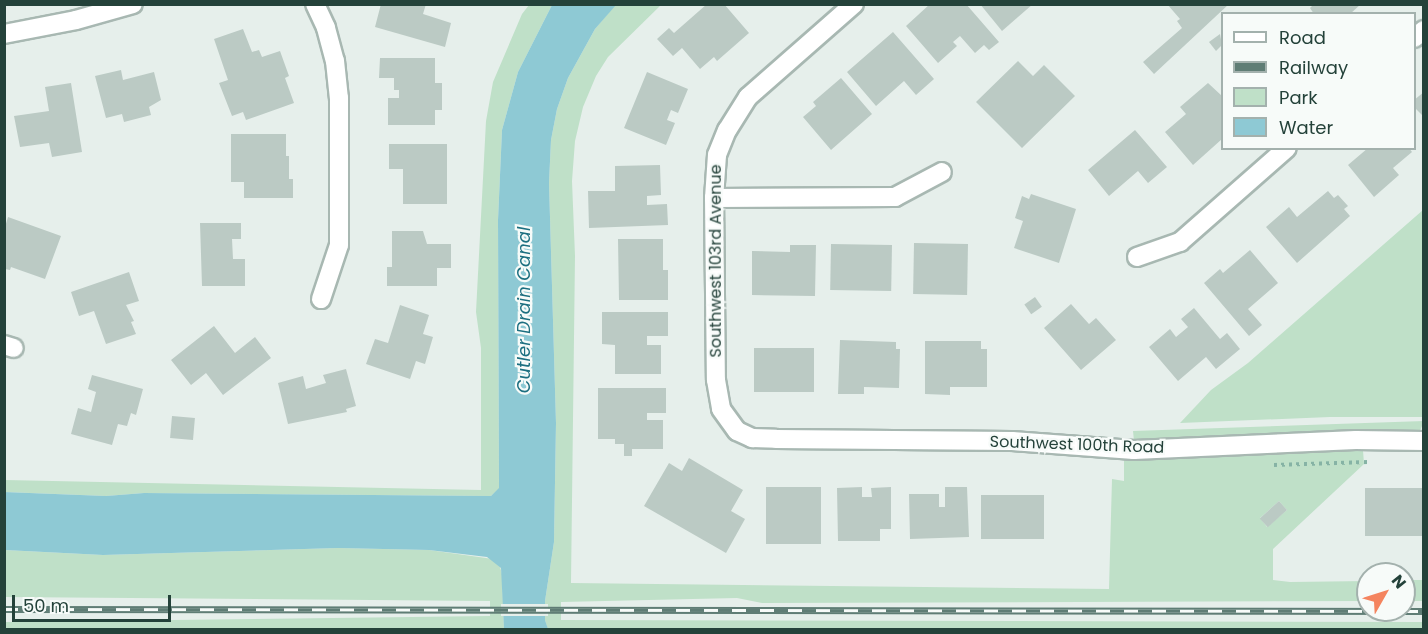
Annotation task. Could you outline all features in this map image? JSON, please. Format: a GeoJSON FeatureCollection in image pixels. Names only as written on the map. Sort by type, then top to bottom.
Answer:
{"type":"FeatureCollection","features":[{"type":"Feature","properties":{"kind":"street"},"geometry":{"type":"LineString","coordinates":[[4,34],[76,20],[133,4]]}},
{"type":"Feature","properties":{"kind":"street"},"geometry":{"type":"LineString","coordinates":[[315,4],[326,28],[335,61],[339,98],[339,245],[321,299]]}},
{"type":"Feature","properties":{"kind":"street","name":"Southwest 103rd Avenue"},"geometry":{"type":"LineString","coordinates":[[733,426],[721,408],[716,380],[714,198],[717,155],[740,106],[854,4]]}},
{"type":"Feature","properties":{"kind":"street"},"geometry":{"type":"LineString","coordinates":[[1137,256],[1180,242],[1285,150]]}},
{"type":"Feature","properties":{"kind":"street"},"geometry":{"type":"LineString","coordinates":[[714,198],[896,197],[942,172]]}},
{"type":"Feature","properties":{"kind":"street","name":"Southwest 100th Road"},"geometry":{"type":"LineString","coordinates":[[733,426],[747,436],[764,438],[1012,441],[1134,450],[1356,440],[1424,441]]}},
{"type":"Feature","properties":{"kind":"green space"},"geometry":{"type":"Polygon","coordinates":[[[616,4],[662,4],[608,57],[596,76],[583,107],[575,141],[572,181],[575,256],[571,583],[1109,589],[1112,479],[1124,481],[1124,460],[1363,450],[1364,464],[1273,549],[1273,580],[1356,581],[1356,601],[762,603],[737,598],[561,602],[561,620],[1423,622],[1424,629],[548,630],[545,620],[545,601],[554,542],[556,423],[549,183],[551,140],[557,109],[568,78],[595,29],[616,4]],[[1279,501],[1260,518],[1267,527],[1287,510],[1279,501]]]}},
{"type":"Feature","properties":{"kind":"green space"},"geometry":{"type":"Polygon","coordinates":[[[529,5],[552,5],[518,72],[502,130],[498,220],[499,489],[491,496],[144,493],[106,496],[5,492],[5,480],[481,490],[481,348],[476,312],[486,121],[493,82],[522,14],[529,5]]]}},
{"type":"Feature","properties":{"kind":"green space"},"geometry":{"type":"Polygon","coordinates":[[[1423,210],[1423,417],[1330,417],[1180,423],[1211,390],[1248,363],[1423,210]]]}},
{"type":"Feature","properties":{"kind":"green space"},"geometry":{"type":"Polygon","coordinates":[[[1424,421],[1420,431],[1312,432],[1134,441],[1133,431],[1424,421]]]}},
{"type":"Feature","properties":{"kind":"green space"},"geometry":{"type":"Polygon","coordinates":[[[338,548],[429,550],[493,559],[499,563],[502,574],[504,629],[5,629],[5,622],[490,616],[490,601],[5,597],[4,550],[103,555],[338,548]]]}},
{"type":"Feature","properties":{"kind":"green space"},"geometry":{"type":"Polygon","coordinates":[[[1416,580],[1423,580],[1423,601],[1416,601],[1416,580]]]}},
{"type":"Feature","properties":{"kind":"water","name":"Cutler Drain Canal"},"geometry":{"type":"Polygon","coordinates":[[[552,5],[616,5],[595,29],[568,78],[557,109],[551,140],[549,183],[556,423],[554,542],[545,601],[545,620],[548,629],[504,629],[501,568],[487,557],[429,550],[338,548],[103,555],[5,550],[4,492],[106,496],[144,493],[491,496],[499,488],[498,220],[502,130],[518,72],[552,5]]]}},
{"type":"Feature","properties":{"kind":"pier"},"geometry":{"type":"Polygon","coordinates":[[[501,604],[548,604],[548,616],[501,616],[501,604]]]}},
{"type":"Feature","properties":{"kind":"building"},"geometry":{"type":"Polygon","coordinates":[[[381,4],[426,4],[423,14],[451,23],[445,47],[375,27],[381,4]]]}},
{"type":"Feature","properties":{"kind":"building"},"geometry":{"type":"Polygon","coordinates":[[[707,4],[724,4],[749,33],[717,61],[714,57],[700,69],[682,48],[673,56],[657,39],[669,28],[674,33],[707,4]]]}},
{"type":"Feature","properties":{"kind":"building"},"geometry":{"type":"Polygon","coordinates":[[[930,4],[966,4],[999,42],[989,50],[984,45],[975,53],[960,36],[953,42],[957,46],[938,63],[906,26],[930,4]]]}},
{"type":"Feature","properties":{"kind":"building"},"geometry":{"type":"Polygon","coordinates":[[[980,4],[1033,4],[1002,31],[980,4]]]}},
{"type":"Feature","properties":{"kind":"building"},"geometry":{"type":"Polygon","coordinates":[[[1167,4],[1229,4],[1154,74],[1143,62],[1182,28],[1177,21],[1180,19],[1167,4]]]}},
{"type":"Feature","properties":{"kind":"building"},"geometry":{"type":"Polygon","coordinates":[[[1314,4],[1361,4],[1352,12],[1313,12],[1310,8],[1314,4]]]}},
{"type":"Feature","properties":{"kind":"building"},"geometry":{"type":"Polygon","coordinates":[[[243,29],[252,52],[259,50],[262,57],[280,51],[289,76],[285,78],[294,103],[246,120],[243,112],[232,116],[219,83],[228,80],[214,39],[243,29]]]}},
{"type":"Feature","properties":{"kind":"building"},"geometry":{"type":"Polygon","coordinates":[[[893,32],[934,79],[916,95],[904,81],[876,106],[847,72],[893,32]]]}},
{"type":"Feature","properties":{"kind":"building"},"geometry":{"type":"Polygon","coordinates":[[[1220,34],[1221,46],[1216,51],[1209,42],[1220,34]]]}},
{"type":"Feature","properties":{"kind":"building"},"geometry":{"type":"Polygon","coordinates":[[[380,58],[435,58],[435,83],[442,83],[442,110],[435,110],[435,125],[388,125],[388,98],[399,98],[399,90],[394,90],[394,78],[379,78],[380,58]]]}},
{"type":"Feature","properties":{"kind":"building"},"geometry":{"type":"Polygon","coordinates":[[[1018,61],[1033,76],[1044,65],[1075,96],[1022,148],[976,102],[1018,61]]]}},
{"type":"Feature","properties":{"kind":"building"},"geometry":{"type":"Polygon","coordinates":[[[121,70],[123,80],[154,72],[161,100],[149,107],[151,115],[124,122],[122,114],[106,118],[95,76],[121,70]]]}},
{"type":"Feature","properties":{"kind":"building"},"geometry":{"type":"Polygon","coordinates":[[[647,72],[688,89],[678,113],[671,110],[667,120],[675,123],[666,145],[624,128],[647,72]]]}},
{"type":"Feature","properties":{"kind":"building"},"geometry":{"type":"Polygon","coordinates":[[[841,78],[872,114],[831,150],[803,117],[816,106],[813,102],[841,78]]]}},
{"type":"Feature","properties":{"kind":"building"},"geometry":{"type":"Polygon","coordinates":[[[71,83],[82,152],[52,157],[49,143],[20,147],[14,116],[49,111],[45,87],[71,83]]]}},
{"type":"Feature","properties":{"kind":"building"},"geometry":{"type":"Polygon","coordinates":[[[1208,83],[1221,95],[1221,140],[1193,165],[1165,132],[1186,114],[1180,107],[1208,83]]]}},
{"type":"Feature","properties":{"kind":"building"},"geometry":{"type":"Polygon","coordinates":[[[1424,92],[1424,117],[1416,109],[1416,98],[1424,92]]]}},
{"type":"Feature","properties":{"kind":"building"},"geometry":{"type":"Polygon","coordinates":[[[1135,130],[1167,167],[1148,183],[1138,171],[1109,196],[1088,170],[1135,130]]]}},
{"type":"Feature","properties":{"kind":"building"},"geometry":{"type":"Polygon","coordinates":[[[231,134],[286,134],[286,156],[289,156],[289,179],[293,179],[293,198],[244,198],[244,182],[231,182],[231,134]]]}},
{"type":"Feature","properties":{"kind":"building"},"geometry":{"type":"Polygon","coordinates":[[[389,144],[447,144],[447,204],[403,204],[403,169],[389,169],[389,144]]]}},
{"type":"Feature","properties":{"kind":"building"},"geometry":{"type":"Polygon","coordinates":[[[1366,150],[1410,150],[1412,152],[1393,168],[1399,175],[1374,197],[1348,165],[1366,150]]]}},
{"type":"Feature","properties":{"kind":"building"},"geometry":{"type":"Polygon","coordinates":[[[660,165],[661,195],[647,196],[647,205],[667,204],[668,225],[589,228],[588,191],[615,191],[615,166],[660,165]]]}},
{"type":"Feature","properties":{"kind":"building"},"geometry":{"type":"Polygon","coordinates":[[[1328,191],[1334,198],[1338,195],[1348,206],[1344,209],[1350,216],[1297,263],[1266,227],[1289,207],[1297,217],[1328,191]]]}},
{"type":"Feature","properties":{"kind":"building"},"geometry":{"type":"Polygon","coordinates":[[[1031,194],[1076,209],[1059,263],[1014,248],[1023,221],[1015,218],[1022,196],[1029,199],[1031,194]]]}},
{"type":"Feature","properties":{"kind":"building"},"geometry":{"type":"Polygon","coordinates":[[[8,217],[61,236],[45,279],[11,267],[10,270],[5,269],[5,227],[8,217]]]}},
{"type":"Feature","properties":{"kind":"building"},"geometry":{"type":"Polygon","coordinates":[[[200,223],[241,223],[241,239],[232,239],[233,259],[245,259],[245,286],[202,286],[200,223]]]}},
{"type":"Feature","properties":{"kind":"building"},"geometry":{"type":"Polygon","coordinates":[[[392,231],[423,231],[427,244],[451,244],[451,268],[437,268],[437,286],[387,286],[387,267],[392,267],[392,231]]]}},
{"type":"Feature","properties":{"kind":"building"},"geometry":{"type":"Polygon","coordinates":[[[618,239],[663,239],[663,270],[668,270],[668,300],[619,300],[618,239]]]}},
{"type":"Feature","properties":{"kind":"building"},"geometry":{"type":"Polygon","coordinates":[[[914,243],[968,244],[967,295],[913,294],[914,243]]]}},
{"type":"Feature","properties":{"kind":"building"},"geometry":{"type":"Polygon","coordinates":[[[831,244],[892,245],[891,291],[830,290],[831,244]]]}},
{"type":"Feature","properties":{"kind":"building"},"geometry":{"type":"Polygon","coordinates":[[[790,245],[816,245],[815,296],[752,295],[752,251],[790,252],[790,245]]]}},
{"type":"Feature","properties":{"kind":"building"},"geometry":{"type":"Polygon","coordinates":[[[1250,250],[1278,283],[1248,309],[1262,325],[1249,336],[1204,283],[1220,269],[1223,273],[1250,250]]]}},
{"type":"Feature","properties":{"kind":"building"},"geometry":{"type":"Polygon","coordinates":[[[129,272],[139,301],[126,305],[134,321],[131,322],[136,334],[106,344],[94,311],[79,316],[71,292],[129,272]]]}},
{"type":"Feature","properties":{"kind":"building"},"geometry":{"type":"Polygon","coordinates":[[[1035,297],[1042,307],[1031,314],[1024,304],[1035,297]]]}},
{"type":"Feature","properties":{"kind":"building"},"geometry":{"type":"Polygon","coordinates":[[[1071,304],[1089,324],[1096,318],[1116,340],[1081,370],[1044,328],[1071,304]]]}},
{"type":"Feature","properties":{"kind":"building"},"geometry":{"type":"Polygon","coordinates":[[[400,305],[429,315],[423,334],[433,337],[425,364],[416,361],[410,379],[366,364],[375,339],[388,343],[400,305]]]}},
{"type":"Feature","properties":{"kind":"building"},"geometry":{"type":"Polygon","coordinates":[[[1194,308],[1220,339],[1227,333],[1240,349],[1216,369],[1206,357],[1178,381],[1149,347],[1170,329],[1176,337],[1188,327],[1181,319],[1194,308]]]}},
{"type":"Feature","properties":{"kind":"building"},"geometry":{"type":"Polygon","coordinates":[[[602,312],[668,312],[668,336],[647,336],[647,345],[661,345],[661,374],[615,374],[615,345],[602,344],[602,312]]]}},
{"type":"Feature","properties":{"kind":"building"},"geometry":{"type":"Polygon","coordinates":[[[214,326],[235,353],[255,337],[271,358],[223,395],[206,373],[191,385],[171,360],[214,326]]]}},
{"type":"Feature","properties":{"kind":"building"},"geometry":{"type":"Polygon","coordinates":[[[840,340],[896,342],[896,349],[900,349],[899,388],[864,387],[864,394],[838,394],[840,340]]]}},
{"type":"Feature","properties":{"kind":"building"},"geometry":{"type":"Polygon","coordinates":[[[925,341],[981,341],[981,349],[987,349],[987,387],[950,387],[950,395],[925,394],[925,341]]]}},
{"type":"Feature","properties":{"kind":"building"},"geometry":{"type":"Polygon","coordinates":[[[754,348],[814,348],[814,392],[754,392],[754,348]]]}},
{"type":"Feature","properties":{"kind":"building"},"geometry":{"type":"Polygon","coordinates":[[[346,369],[356,406],[346,409],[347,412],[288,424],[278,383],[303,376],[306,389],[326,383],[323,375],[346,369]]]}},
{"type":"Feature","properties":{"kind":"building"},"geometry":{"type":"Polygon","coordinates":[[[92,375],[143,389],[136,415],[131,413],[127,426],[118,424],[112,445],[71,434],[78,408],[91,412],[96,392],[88,389],[92,375]]]}},
{"type":"Feature","properties":{"kind":"building"},"geometry":{"type":"Polygon","coordinates":[[[598,388],[666,388],[666,413],[647,413],[647,420],[663,420],[663,449],[632,449],[632,456],[624,456],[624,444],[615,444],[615,439],[598,439],[598,388]]]}},
{"type":"Feature","properties":{"kind":"building"},"geometry":{"type":"Polygon","coordinates":[[[172,416],[195,418],[193,440],[170,438],[172,416]]]}},
{"type":"Feature","properties":{"kind":"building"},"geometry":{"type":"Polygon","coordinates":[[[689,458],[743,490],[731,511],[745,519],[726,553],[644,506],[669,463],[682,471],[689,458]]]}},
{"type":"Feature","properties":{"kind":"building"},"geometry":{"type":"Polygon","coordinates":[[[766,487],[821,487],[821,544],[766,544],[766,487]]]}},
{"type":"Feature","properties":{"kind":"building"},"geometry":{"type":"Polygon","coordinates":[[[862,487],[862,497],[872,497],[871,488],[891,487],[891,529],[880,529],[880,541],[838,541],[837,488],[862,487]]]}},
{"type":"Feature","properties":{"kind":"building"},"geometry":{"type":"Polygon","coordinates":[[[945,487],[967,487],[969,537],[910,539],[909,494],[939,494],[939,507],[945,507],[945,487]]]}},
{"type":"Feature","properties":{"kind":"building"},"geometry":{"type":"Polygon","coordinates":[[[1365,488],[1424,488],[1424,536],[1365,536],[1365,488]]]}},
{"type":"Feature","properties":{"kind":"building"},"geometry":{"type":"Polygon","coordinates":[[[981,495],[1044,495],[1044,539],[981,539],[981,495]]]}},
{"type":"Feature","properties":{"kind":"building"},"geometry":{"type":"Polygon","coordinates":[[[1279,501],[1287,510],[1268,527],[1260,518],[1279,501]]]}},
{"type":"Feature","properties":{"kind":"railway"},"geometry":{"type":"LineString","coordinates":[[4,609],[1424,611]]}}]}
